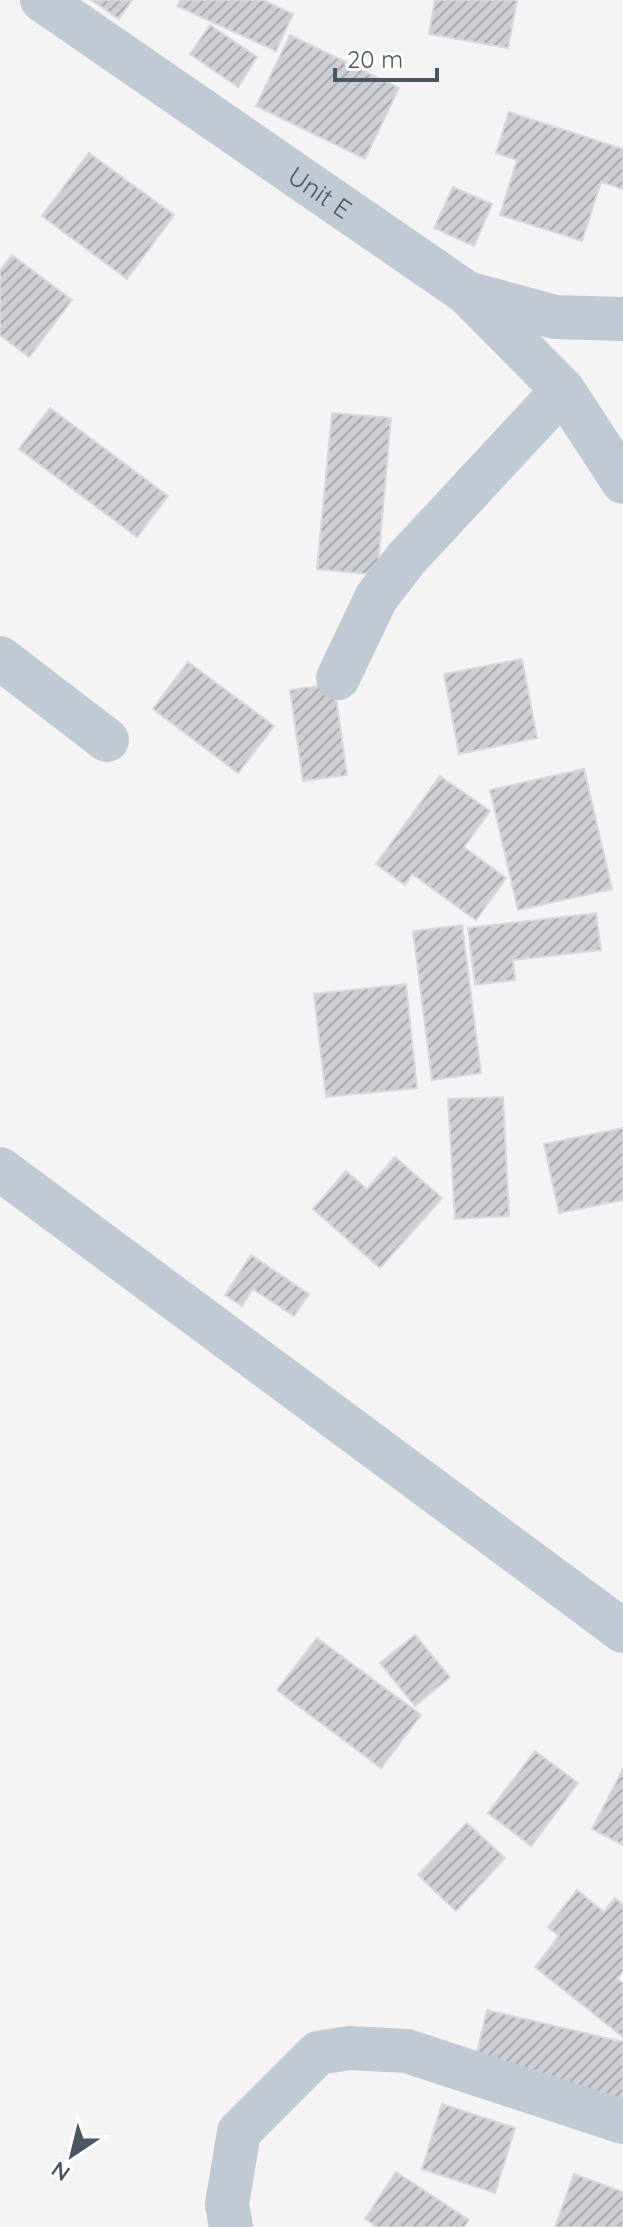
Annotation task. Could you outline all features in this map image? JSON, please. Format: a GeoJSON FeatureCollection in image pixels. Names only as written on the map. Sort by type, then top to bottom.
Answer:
{"type":"FeatureCollection","features":[{"type":"Feature","properties":{"kind":"street","name":"Unit E"},"geometry":{"type":"LineString","coordinates":[[42,0],[467,293],[555,317],[623,319]]}},
{"type":"Feature","properties":{"kind":"street"},"geometry":{"type":"LineString","coordinates":[[467,293],[563,390],[623,482]]}},
{"type":"Feature","properties":{"kind":"street"},"geometry":{"type":"LineString","coordinates":[[338,678],[376,598],[406,559],[563,390]]}},
{"type":"Feature","properties":{"kind":"street"},"geometry":{"type":"LineString","coordinates":[[0,658],[107,740]]}},
{"type":"Feature","properties":{"kind":"street"},"geometry":{"type":"LineString","coordinates":[[0,1169],[623,1631]]}},
{"type":"Feature","properties":{"kind":"street"},"geometry":{"type":"LineString","coordinates":[[231,2227],[227,2204],[239,2132],[318,2053],[349,2048],[407,2051],[623,2122]]}},
{"type":"Feature","properties":{"kind":"building"},"geometry":{"type":"Polygon","coordinates":[[[91,0],[132,0],[119,19],[91,0]]]}},
{"type":"Feature","properties":{"kind":"building"},"geometry":{"type":"Polygon","coordinates":[[[180,0],[263,0],[293,14],[276,51],[177,6],[180,0]]]}},
{"type":"Feature","properties":{"kind":"building"},"geometry":{"type":"Polygon","coordinates":[[[435,0],[517,0],[508,48],[429,34],[435,0]]]}},
{"type":"Feature","properties":{"kind":"building"},"geometry":{"type":"Polygon","coordinates":[[[210,25],[257,57],[238,87],[190,54],[210,25]]]}},
{"type":"Feature","properties":{"kind":"building"},"geometry":{"type":"Polygon","coordinates":[[[290,35],[399,88],[365,159],[256,106],[290,35]]]}},
{"type":"Feature","properties":{"kind":"building"},"geometry":{"type":"Polygon","coordinates":[[[509,112],[623,149],[623,189],[601,182],[582,241],[500,215],[517,160],[496,153],[509,112]]]}},
{"type":"Feature","properties":{"kind":"building"},"geometry":{"type":"Polygon","coordinates":[[[89,153],[174,215],[127,279],[42,216],[89,153]]]}},
{"type":"Feature","properties":{"kind":"building"},"geometry":{"type":"Polygon","coordinates":[[[453,187],[492,204],[474,246],[434,228],[453,187]]]}},
{"type":"Feature","properties":{"kind":"building"},"geometry":{"type":"Polygon","coordinates":[[[12,255],[72,300],[29,357],[0,335],[0,271],[12,255]]]}},
{"type":"Feature","properties":{"kind":"building"},"geometry":{"type":"Polygon","coordinates":[[[50,408],[168,496],[137,537],[19,449],[50,408]]]}},
{"type":"Feature","properties":{"kind":"building"},"geometry":{"type":"Polygon","coordinates":[[[332,413],[391,418],[377,575],[317,569],[332,413]]]}},
{"type":"Feature","properties":{"kind":"building"},"geometry":{"type":"Polygon","coordinates":[[[522,659],[537,738],[459,754],[444,674],[522,659]]]}},
{"type":"Feature","properties":{"kind":"building"},"geometry":{"type":"Polygon","coordinates":[[[188,662],[274,726],[238,773],[153,709],[188,662]]]}},
{"type":"Feature","properties":{"kind":"building"},"geometry":{"type":"Polygon","coordinates":[[[334,684],[347,775],[303,781],[290,690],[334,684]]]}},
{"type":"Feature","properties":{"kind":"building"},"geometry":{"type":"Polygon","coordinates":[[[584,769],[612,889],[518,910],[490,790],[584,769]]]}},
{"type":"Feature","properties":{"kind":"building"},"geometry":{"type":"Polygon","coordinates":[[[440,776],[490,811],[464,847],[506,878],[476,920],[412,874],[405,885],[376,864],[440,776]]]}},
{"type":"Feature","properties":{"kind":"building"},"geometry":{"type":"Polygon","coordinates":[[[596,913],[601,950],[513,960],[515,980],[475,985],[468,928],[596,913]]]}},
{"type":"Feature","properties":{"kind":"building"},"geometry":{"type":"Polygon","coordinates":[[[462,925],[481,1073],[432,1080],[413,931],[462,925]]]}},
{"type":"Feature","properties":{"kind":"building"},"geometry":{"type":"Polygon","coordinates":[[[406,984],[417,1088],[326,1097],[314,994],[406,984]]]}},
{"type":"Feature","properties":{"kind":"building"},"geometry":{"type":"Polygon","coordinates":[[[503,1097],[509,1216],[455,1219],[448,1099],[503,1097]]]}},
{"type":"Feature","properties":{"kind":"building"},"geometry":{"type":"Polygon","coordinates":[[[623,1128],[623,1200],[559,1213],[544,1144],[623,1128]]]}},
{"type":"Feature","properties":{"kind":"building"},"geometry":{"type":"Polygon","coordinates":[[[395,1157],[442,1198],[380,1268],[313,1209],[346,1171],[367,1189],[395,1157]]]}},
{"type":"Feature","properties":{"kind":"building"},"geometry":{"type":"Polygon","coordinates":[[[251,1255],[309,1294],[294,1316],[253,1289],[242,1306],[225,1295],[251,1255]]]}},
{"type":"Feature","properties":{"kind":"building"},"geometry":{"type":"Polygon","coordinates":[[[415,1635],[450,1677],[415,1706],[380,1663],[415,1635]]]}},
{"type":"Feature","properties":{"kind":"building"},"geometry":{"type":"Polygon","coordinates":[[[317,1638],[421,1715],[381,1768],[277,1690],[317,1638]]]}},
{"type":"Feature","properties":{"kind":"building"},"geometry":{"type":"Polygon","coordinates":[[[535,1751],[578,1783],[531,1846],[488,1813],[535,1751]]]}},
{"type":"Feature","properties":{"kind":"building"},"geometry":{"type":"Polygon","coordinates":[[[623,1769],[623,1845],[592,1829],[623,1769]]]}},
{"type":"Feature","properties":{"kind":"building"},"geometry":{"type":"Polygon","coordinates":[[[467,1823],[505,1858],[456,1911],[418,1875],[467,1823]]]}},
{"type":"Feature","properties":{"kind":"building"},"geometry":{"type":"Polygon","coordinates":[[[577,1890],[604,1912],[615,1898],[623,1905],[623,1971],[617,1979],[623,1983],[623,2037],[535,1967],[559,1936],[548,1927],[577,1890]]]}},
{"type":"Feature","properties":{"kind":"building"},"geometry":{"type":"Polygon","coordinates":[[[487,2010],[623,2042],[623,2101],[474,2065],[487,2010]]]}},
{"type":"Feature","properties":{"kind":"building"},"geometry":{"type":"Polygon","coordinates":[[[442,2104],[515,2128],[495,2193],[422,2169],[442,2104]]]}},
{"type":"Feature","properties":{"kind":"building"},"geometry":{"type":"Polygon","coordinates":[[[396,2172],[469,2220],[464,2227],[377,2227],[365,2219],[396,2172]]]}},
{"type":"Feature","properties":{"kind":"building"},"geometry":{"type":"Polygon","coordinates":[[[574,2174],[623,2192],[623,2227],[555,2227],[574,2174]]]}}]}
